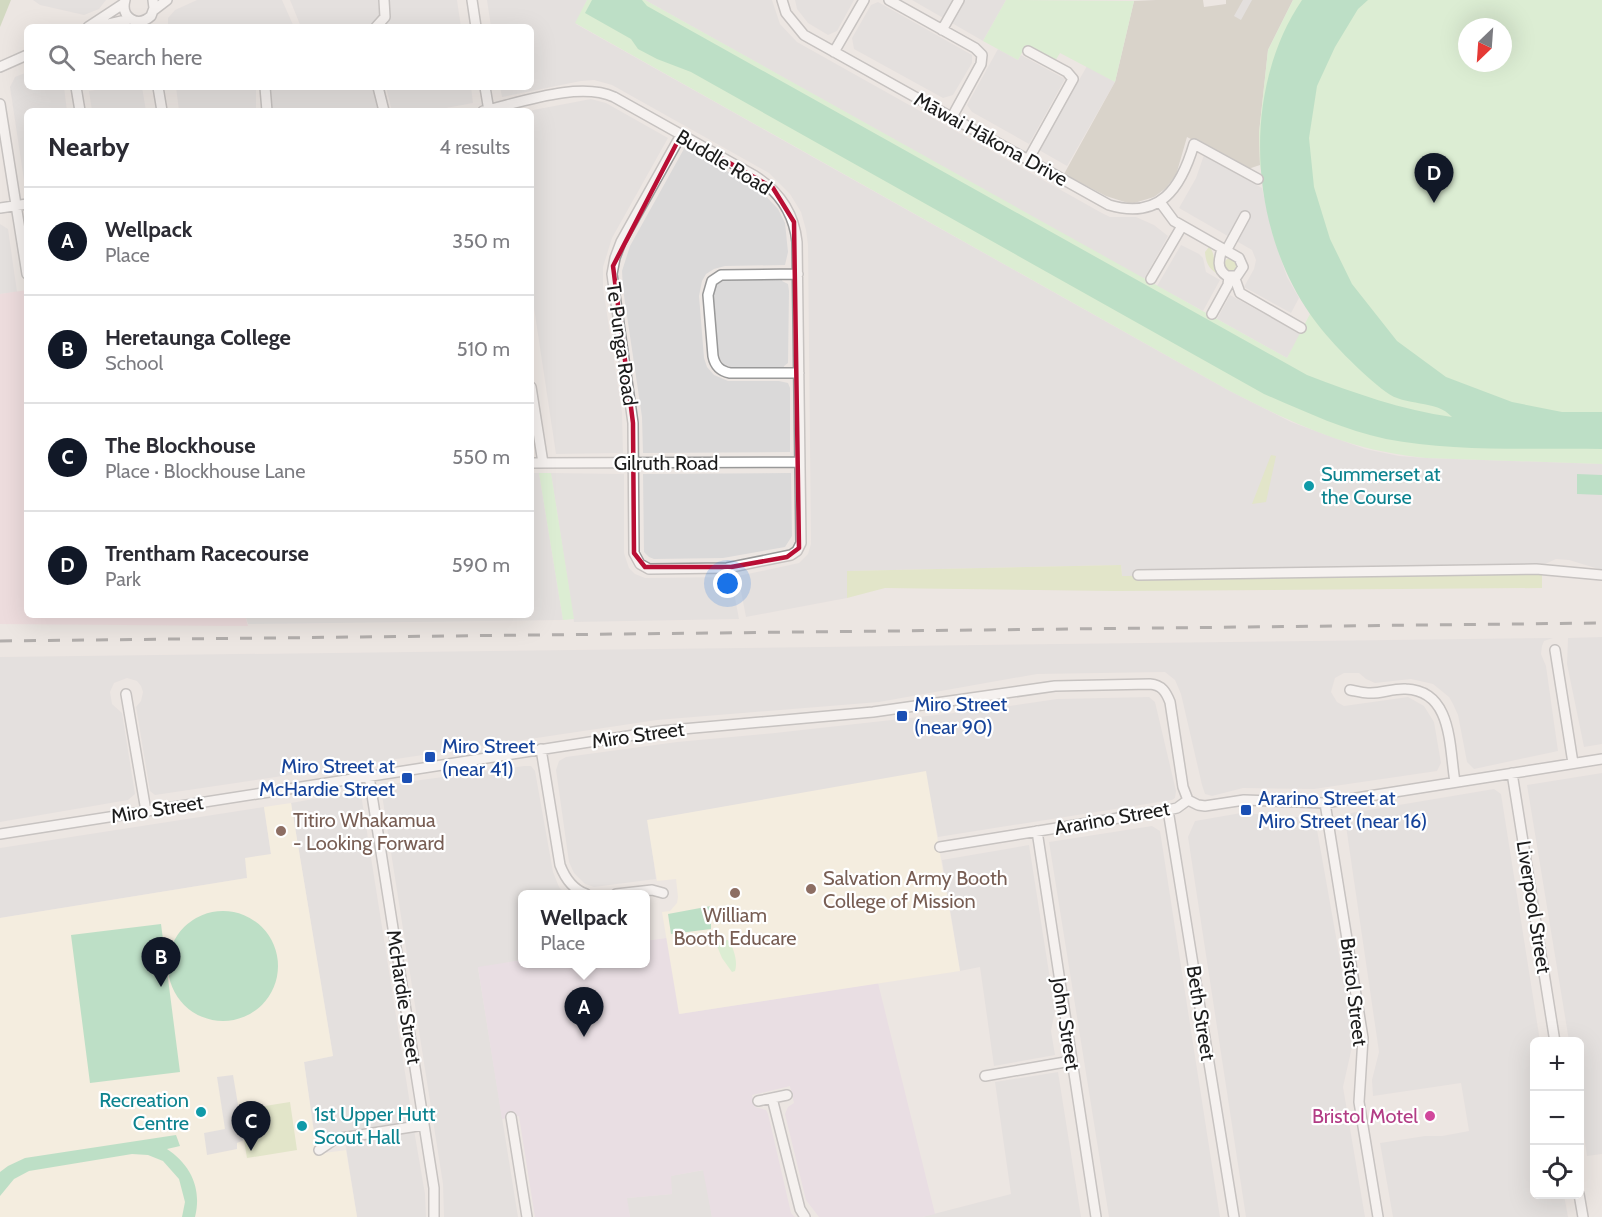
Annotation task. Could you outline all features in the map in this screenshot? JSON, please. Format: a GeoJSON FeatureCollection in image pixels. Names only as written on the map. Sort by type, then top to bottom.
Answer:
{"type":"FeatureCollection","features":[{"type":"Feature","properties":{"kind":"street"},"geometry":{"type":"LineString","coordinates":[[124,2],[125,14],[135,23],[145,21],[153,9],[167,0]]}},
{"type":"Feature","properties":{"kind":"street"},"geometry":{"type":"LineString","coordinates":[[379,24],[385,17],[384,0]]}},
{"type":"Feature","properties":{"kind":"street"},"geometry":{"type":"LineString","coordinates":[[472,0],[476,24]]}},
{"type":"Feature","properties":{"kind":"street","name":"Māwai Hākona Drive"},"geometry":{"type":"LineString","coordinates":[[782,0],[786,13],[804,35],[1109,204],[1137,209],[1160,202]]}},
{"type":"Feature","properties":{"kind":"street"},"geometry":{"type":"LineString","coordinates":[[834,52],[864,0]]}},
{"type":"Feature","properties":{"kind":"street"},"geometry":{"type":"LineString","coordinates":[[890,0],[980,51],[982,59],[952,117]]}},
{"type":"Feature","properties":{"kind":"street"},"geometry":{"type":"LineString","coordinates":[[942,30],[959,0]]}},
{"type":"Feature","properties":{"kind":"street"},"geometry":{"type":"LineString","coordinates":[[92,24],[124,2]]}},
{"type":"Feature","properties":{"kind":"street"},"geometry":{"type":"LineString","coordinates":[[152,24],[153,9]]}},
{"type":"Feature","properties":{"kind":"street"},"geometry":{"type":"LineString","coordinates":[[1028,51],[1067,72],[1073,79],[1028,160]]}},
{"type":"Feature","properties":{"kind":"street"},"geometry":{"type":"LineString","coordinates":[[0,67],[24,56]]}},
{"type":"Feature","properties":{"kind":"street"},"geometry":{"type":"LineString","coordinates":[[76,90],[80,108]]}},
{"type":"Feature","properties":{"kind":"street"},"geometry":{"type":"LineString","coordinates":[[158,90],[162,108]]}},
{"type":"Feature","properties":{"kind":"street"},"geometry":{"type":"LineString","coordinates":[[265,90],[267,108]]}},
{"type":"Feature","properties":{"kind":"street"},"geometry":{"type":"LineString","coordinates":[[379,90],[383,108]]}},
{"type":"Feature","properties":{"kind":"street"},"geometry":{"type":"LineString","coordinates":[[485,90],[487,108]]}},
{"type":"Feature","properties":{"kind":"street","name":"Buddle Road"},"geometry":{"type":"LineString","coordinates":[[500,108],[578,90],[597,91],[614,97],[755,176],[780,196],[790,213],[796,231],[800,462]]}},
{"type":"Feature","properties":{"kind":"street"},"geometry":{"type":"LineString","coordinates":[[0,104],[24,255]]}},
{"type":"Feature","properties":{"kind":"street","name":"Te Punga Road"},"geometry":{"type":"LineString","coordinates":[[681,135],[621,242],[613,266],[613,291],[633,423],[634,556],[643,566],[653,569],[727,568],[787,557],[799,548],[801,541],[800,462]]}},
{"type":"Feature","properties":{"kind":"street"},"geometry":{"type":"LineString","coordinates":[[1245,216],[1224,250],[1219,265],[1223,274],[1232,276],[1241,272],[1242,264],[1239,258],[1224,250],[1182,226],[1170,216],[1160,202],[1180,182],[1194,144],[1258,179]]}},
{"type":"Feature","properties":{"kind":"street"},"geometry":{"type":"LineString","coordinates":[[0,208],[24,205]]}},
{"type":"Feature","properties":{"kind":"street"},"geometry":{"type":"LineString","coordinates":[[1151,279],[1182,226]]}},
{"type":"Feature","properties":{"kind":"street"},"geometry":{"type":"LineString","coordinates":[[798,274],[721,275],[712,280],[708,295],[713,356],[714,362],[720,369],[730,373],[799,372]]}},
{"type":"Feature","properties":{"kind":"street"},"geometry":{"type":"LineString","coordinates":[[1212,314],[1232,276]]}},
{"type":"Feature","properties":{"kind":"street"},"geometry":{"type":"LineString","coordinates":[[1232,276],[1240,293],[1301,328]]}},
{"type":"Feature","properties":{"kind":"street"},"geometry":{"type":"LineString","coordinates":[[534,406],[543,463]]}},
{"type":"Feature","properties":{"kind":"street","name":"Gilruth Road"},"geometry":{"type":"LineString","coordinates":[[534,463],[800,462]]}},
{"type":"Feature","properties":{"kind":"street"},"geometry":{"type":"LineString","coordinates":[[1138,574],[1536,569],[1602,575]]}},
{"type":"Feature","properties":{"kind":"street"},"geometry":{"type":"LineString","coordinates":[[1555,651],[1573,763]]}},
{"type":"Feature","properties":{"kind":"street","name":"Miro Street"},"geometry":{"type":"LineString","coordinates":[[0,834],[660,731],[902,709],[1055,686],[1157,684],[1166,691],[1170,702],[1183,787],[1188,800]]}},
{"type":"Feature","properties":{"kind":"street"},"geometry":{"type":"LineString","coordinates":[[1350,690],[1370,693],[1404,688],[1420,690],[1433,698],[1441,708],[1445,721],[1455,782]]}},
{"type":"Feature","properties":{"kind":"street"},"geometry":{"type":"LineString","coordinates":[[126,694],[146,811]]}},
{"type":"Feature","properties":{"kind":"street"},"geometry":{"type":"LineString","coordinates":[[542,749],[560,865],[565,878],[579,890]]}},
{"type":"Feature","properties":{"kind":"street","name":"Ararino Street"},"geometry":{"type":"LineString","coordinates":[[940,847],[1168,810],[1177,808],[1188,800],[1205,806],[1244,800],[1325,803],[1602,759]]}},
{"type":"Feature","properties":{"kind":"street","name":"Liverpool Street"},"geometry":{"type":"LineString","coordinates":[[1512,773],[1554,1037]]}},
{"type":"Feature","properties":{"kind":"street","name":"McHardie Street"},"geometry":{"type":"LineString","coordinates":[[369,776],[434,1188],[434,1217]]}},
{"type":"Feature","properties":{"kind":"street","name":"Bristol Street"},"geometry":{"type":"LineString","coordinates":[[1325,803],[1363,1038],[1359,1102],[1378,1217]]}},
{"type":"Feature","properties":{"kind":"street","name":"Beth Street"},"geometry":{"type":"LineString","coordinates":[[1168,810],[1234,1217]]}},
{"type":"Feature","properties":{"kind":"street","name":"John Street"},"geometry":{"type":"LineString","coordinates":[[1037,831],[1096,1217]]}},
{"type":"Feature","properties":{"kind":"street"},"geometry":{"type":"LineString","coordinates":[[650,890],[663,892]]}},
{"type":"Feature","properties":{"kind":"street"},"geometry":{"type":"LineString","coordinates":[[985,1076],[1071,1061]]}},
{"type":"Feature","properties":{"kind":"street"},"geometry":{"type":"LineString","coordinates":[[758,1101],[787,1095]]}},
{"type":"Feature","properties":{"kind":"street"},"geometry":{"type":"LineString","coordinates":[[772,1098],[800,1209],[805,1217]]}},
{"type":"Feature","properties":{"kind":"street"},"geometry":{"type":"LineString","coordinates":[[511,1117],[527,1217]]}},
{"type":"Feature","properties":{"kind":"street"},"geometry":{"type":"LineString","coordinates":[[319,1150],[335,1139],[424,1125]]}},
{"type":"Feature","properties":{"kind":"street"},"geometry":{"type":"LineString","coordinates":[[1580,1199],[1583,1217]]}},
{"type":"Feature","properties":{"kind":"highlighted area"},"geometry":{"type":"Polygon","coordinates":[[[681,135],[773,188],[794,222],[799,548],[787,557],[731,567],[645,567],[634,553],[633,423],[613,266],[681,135]]]}},
{"type":"Feature","properties":{"kind":"shaded area"},"geometry":{"type":"Polygon","coordinates":[[[33,0],[106,0],[99,9],[84,15],[40,5],[33,0]]]}},
{"type":"Feature","properties":{"kind":"shaded area"},"geometry":{"type":"Polygon","coordinates":[[[197,0],[282,0],[293,24],[168,24],[168,18],[175,10],[197,0]]]}},
{"type":"Feature","properties":{"kind":"shaded area"},"geometry":{"type":"Polygon","coordinates":[[[290,0],[457,0],[461,24],[300,24],[290,0]]]}},
{"type":"Feature","properties":{"kind":"shaded area","name":"Summerset at the Course"},"geometry":{"type":"Polygon","coordinates":[[[487,0],[587,0],[576,24],[1228,390],[1291,422],[1365,449],[1399,456],[1602,464],[1602,570],[1569,560],[1556,559],[1541,566],[1542,574],[1122,576],[1121,565],[848,571],[847,598],[746,617],[738,576],[799,563],[808,554],[811,544],[808,245],[801,212],[790,194],[769,173],[612,85],[594,80],[581,81],[502,97],[501,90],[534,90],[534,24],[491,24],[487,0]]]}},
{"type":"Feature","properties":{"kind":"shaded area"},"geometry":{"type":"Polygon","coordinates":[[[645,0],[772,0],[780,24],[797,42],[1100,212],[1110,217],[1136,217],[1154,225],[1168,236],[1144,279],[645,0]]]}},
{"type":"Feature","properties":{"kind":"shaded area"},"geometry":{"type":"Polygon","coordinates":[[[795,0],[854,0],[837,31],[828,35],[808,23],[797,9],[795,0]]]}},
{"type":"Feature","properties":{"kind":"shaded area"},"geometry":{"type":"Polygon","coordinates":[[[912,0],[1006,0],[983,41],[912,0]]]}},
{"type":"Feature","properties":{"kind":"shaded area"},"geometry":{"type":"Polygon","coordinates":[[[1203,0],[1204,7],[1226,4],[1226,0],[1293,0],[1268,50],[1259,133],[1260,165],[1248,169],[1187,137],[1176,175],[1166,188],[1154,197],[1131,204],[1106,196],[1064,174],[1115,82],[1134,1],[1203,0]]]}},
{"type":"Feature","properties":{"kind":"shaded area"},"geometry":{"type":"Polygon","coordinates":[[[1243,0],[1252,0],[1241,20],[1234,16],[1243,0]]]}},
{"type":"Feature","properties":{"kind":"shaded area"},"geometry":{"type":"Polygon","coordinates":[[[878,2],[972,55],[972,63],[953,95],[943,98],[854,49],[852,38],[871,5],[878,2]]]}},
{"type":"Feature","properties":{"kind":"shaded area"},"geometry":{"type":"Polygon","coordinates":[[[998,49],[1018,60],[1021,55],[1065,79],[1029,144],[972,112],[967,105],[998,49]]]}},
{"type":"Feature","properties":{"kind":"shaded area"},"geometry":{"type":"Polygon","coordinates":[[[1087,66],[1115,82],[1067,166],[1039,150],[1087,66]]]}},
{"type":"Feature","properties":{"kind":"shaded area"},"geometry":{"type":"Polygon","coordinates":[[[24,73],[24,90],[64,90],[67,108],[24,108],[24,180],[10,87],[15,77],[24,73]]]}},
{"type":"Feature","properties":{"kind":"shaded area"},"geometry":{"type":"Polygon","coordinates":[[[142,90],[146,108],[92,108],[89,91],[142,90]]]}},
{"type":"Feature","properties":{"kind":"shaded area"},"geometry":{"type":"Polygon","coordinates":[[[176,90],[256,90],[256,108],[179,108],[176,90]]]}},
{"type":"Feature","properties":{"kind":"shaded area"},"geometry":{"type":"Polygon","coordinates":[[[269,90],[375,90],[378,108],[271,108],[269,90]]]}},
{"type":"Feature","properties":{"kind":"shaded area"},"geometry":{"type":"Polygon","coordinates":[[[387,90],[471,90],[473,103],[446,108],[391,108],[387,90]]]}},
{"type":"Feature","properties":{"kind":"shaded area"},"geometry":{"type":"Polygon","coordinates":[[[591,99],[606,103],[668,138],[612,238],[603,267],[603,287],[622,413],[623,453],[556,454],[534,308],[534,110],[591,99]]]}},
{"type":"Feature","properties":{"kind":"shaded area"},"geometry":{"type":"Polygon","coordinates":[[[685,147],[760,190],[778,209],[785,223],[788,252],[785,265],[725,266],[714,269],[706,274],[702,281],[699,296],[704,358],[707,367],[714,375],[728,381],[788,383],[790,388],[790,452],[643,453],[642,417],[622,271],[630,246],[685,147]]]}},
{"type":"Feature","properties":{"kind":"shaded area"},"geometry":{"type":"Polygon","coordinates":[[[1204,155],[1262,188],[1272,232],[1287,277],[1299,298],[1291,313],[1244,287],[1254,269],[1256,260],[1252,250],[1179,208],[1196,178],[1204,155]]]}},
{"type":"Feature","properties":{"kind":"shaded area"},"geometry":{"type":"Polygon","coordinates":[[[0,224],[8,229],[17,292],[0,294],[0,224]]]}},
{"type":"Feature","properties":{"kind":"shaded area"},"geometry":{"type":"Polygon","coordinates":[[[1181,245],[1199,254],[1203,258],[1206,272],[1220,280],[1203,311],[1157,286],[1181,245]]]}},
{"type":"Feature","properties":{"kind":"shaded area"},"geometry":{"type":"Polygon","coordinates":[[[783,278],[782,281],[788,284],[789,291],[788,363],[784,368],[738,369],[724,365],[717,345],[713,295],[716,285],[726,279],[783,278]]]}},
{"type":"Feature","properties":{"kind":"shaded area"},"geometry":{"type":"Polygon","coordinates":[[[24,290],[24,618],[246,618],[248,626],[0,624],[0,294],[24,290]]]}},
{"type":"Feature","properties":{"kind":"shaded area"},"geometry":{"type":"Polygon","coordinates":[[[1230,295],[1301,334],[1287,358],[1217,319],[1230,295]]]}},
{"type":"Feature","properties":{"kind":"shaded area"},"geometry":{"type":"Polygon","coordinates":[[[534,473],[539,473],[563,620],[248,624],[246,618],[534,618],[534,473]]]}},
{"type":"Feature","properties":{"kind":"shaded area"},"geometry":{"type":"Polygon","coordinates":[[[551,473],[624,474],[624,553],[629,568],[635,574],[645,578],[731,577],[739,619],[574,622],[551,473]]]}},
{"type":"Feature","properties":{"kind":"shaded area"},"geometry":{"type":"Polygon","coordinates":[[[791,473],[792,536],[785,547],[723,558],[654,559],[644,552],[643,474],[791,473]]]}},
{"type":"Feature","properties":{"kind":"shaded area"},"geometry":{"type":"Polygon","coordinates":[[[1602,637],[1602,744],[1584,747],[1567,664],[1568,638],[1602,637]]]}},
{"type":"Feature","properties":{"kind":"shaded area"},"geometry":{"type":"Polygon","coordinates":[[[1553,638],[1544,641],[1541,654],[1546,666],[1558,751],[1474,769],[1467,762],[1458,715],[1453,704],[1449,697],[1433,684],[1411,679],[1375,683],[1359,673],[1344,673],[1335,678],[1331,692],[1337,702],[1344,706],[1408,697],[1424,706],[1434,722],[1441,763],[1437,771],[1314,789],[1243,788],[1212,796],[1205,794],[1202,785],[1181,694],[1175,680],[1165,672],[1037,674],[879,702],[657,720],[155,795],[150,791],[136,707],[141,701],[143,692],[137,681],[127,678],[114,683],[110,692],[112,704],[122,713],[135,794],[128,800],[0,822],[0,657],[1553,638]]]}},
{"type":"Feature","properties":{"kind":"shaded area"},"geometry":{"type":"Polygon","coordinates":[[[1149,697],[1155,702],[1176,791],[1175,798],[1172,800],[938,837],[925,772],[648,820],[656,879],[594,887],[585,884],[574,873],[569,862],[556,770],[559,761],[566,757],[677,742],[990,709],[1057,699],[1149,697]]]}},
{"type":"Feature","properties":{"kind":"shaded area"},"geometry":{"type":"Polygon","coordinates":[[[524,766],[531,766],[535,771],[553,872],[562,890],[518,890],[518,961],[478,968],[518,1217],[444,1217],[443,1184],[382,795],[391,784],[524,766]]]}},
{"type":"Feature","properties":{"kind":"shaded area","name":"Salvation Army Booth College of Mission"},"geometry":{"type":"Polygon","coordinates":[[[926,771],[960,971],[679,1014],[662,912],[670,911],[677,903],[676,879],[657,881],[647,820],[926,771]]]}},
{"type":"Feature","properties":{"kind":"shaded area"},"geometry":{"type":"Polygon","coordinates":[[[1602,773],[1602,1154],[1587,1156],[1584,1136],[1584,1037],[1568,1037],[1527,785],[1602,773]]]}},
{"type":"Feature","properties":{"kind":"shaded area"},"geometry":{"type":"Polygon","coordinates":[[[1494,789],[1501,794],[1539,1037],[1530,1037],[1530,1199],[1565,1199],[1568,1217],[1393,1217],[1380,1143],[1469,1131],[1461,1083],[1373,1096],[1372,1080],[1379,1052],[1346,826],[1351,813],[1494,789]]]}},
{"type":"Feature","properties":{"kind":"shaded area"},"geometry":{"type":"Polygon","coordinates":[[[358,791],[361,794],[413,1123],[315,1138],[304,1062],[333,1056],[291,803],[358,791]]]}},
{"type":"Feature","properties":{"kind":"shaded area"},"geometry":{"type":"Polygon","coordinates":[[[291,803],[333,1056],[304,1062],[317,1154],[346,1150],[357,1217],[0,1217],[0,918],[247,878],[245,858],[271,854],[264,807],[291,803]]]}},
{"type":"Feature","properties":{"kind":"shaded area"},"geometry":{"type":"Polygon","coordinates":[[[264,807],[271,854],[247,878],[0,918],[0,848],[264,807]]]}},
{"type":"Feature","properties":{"kind":"shaded area"},"geometry":{"type":"Polygon","coordinates":[[[1241,813],[1309,818],[1316,824],[1354,1038],[1343,1087],[1365,1217],[1246,1217],[1188,837],[1195,821],[1241,813]]]}},
{"type":"Feature","properties":{"kind":"shaded area"},"geometry":{"type":"Polygon","coordinates":[[[1152,826],[1160,831],[1220,1217],[1109,1217],[1049,842],[1152,826]]]}},
{"type":"Feature","properties":{"kind":"shaded area"},"geometry":{"type":"Polygon","coordinates":[[[1029,845],[1055,1011],[1051,1031],[1055,1055],[994,1066],[980,967],[960,971],[942,860],[1029,845]]]}},
{"type":"Feature","properties":{"kind":"shaded area"},"geometry":{"type":"Polygon","coordinates":[[[667,938],[680,1014],[878,983],[935,1214],[922,1217],[819,1217],[806,1200],[785,1114],[788,1107],[794,1103],[790,1086],[752,1095],[755,1107],[766,1110],[768,1114],[791,1213],[795,1217],[712,1217],[703,1170],[671,1176],[672,1194],[627,1198],[630,1217],[535,1217],[519,1116],[502,1119],[478,967],[518,961],[518,968],[650,968],[650,940],[667,938]]]}},
{"type":"Feature","properties":{"kind":"shaded area"},"geometry":{"type":"Polygon","coordinates":[[[1058,1072],[1081,1217],[922,1217],[1011,1194],[995,1082],[1058,1072]]]}},
{"type":"Feature","properties":{"kind":"shaded area"},"geometry":{"type":"Polygon","coordinates":[[[233,1075],[244,1140],[237,1143],[237,1149],[207,1155],[204,1133],[225,1129],[217,1077],[233,1075]]]}},
{"type":"Feature","properties":{"kind":"shaded area"},"geometry":{"type":"Polygon","coordinates":[[[414,1130],[425,1194],[426,1217],[357,1217],[345,1141],[414,1130]]]}},
{"type":"Feature","properties":{"kind":"shaded area"},"geometry":{"type":"Polygon","coordinates":[[[704,1170],[712,1217],[630,1217],[626,1198],[672,1194],[670,1176],[704,1170]]]}},
{"type":"Feature","properties":{"kind":"green space"},"geometry":{"type":"Polygon","coordinates":[[[0,0],[11,0],[0,27],[0,0]]]}},
{"type":"Feature","properties":{"kind":"green space"},"geometry":{"type":"Polygon","coordinates":[[[587,0],[645,0],[1287,358],[1310,314],[1281,259],[1272,232],[1260,165],[1259,133],[1268,50],[1293,0],[1602,0],[1602,464],[1426,458],[1372,449],[1300,425],[1228,390],[575,23],[587,0]]]}},
{"type":"Feature","properties":{"kind":"green space"},"geometry":{"type":"Polygon","coordinates":[[[592,0],[642,0],[647,6],[1307,375],[1378,400],[1452,417],[1438,408],[1394,397],[1377,385],[1335,345],[1310,314],[1290,279],[1274,240],[1265,200],[1260,158],[1262,116],[1269,75],[1282,36],[1302,0],[1368,0],[1358,9],[1335,47],[1317,86],[1309,138],[1314,187],[1330,239],[1352,284],[1397,341],[1446,377],[1512,402],[1562,412],[1602,412],[1602,449],[1465,448],[1386,439],[1339,425],[1264,394],[691,72],[638,49],[631,39],[585,13],[592,0]]]}},
{"type":"Feature","properties":{"kind":"green space"},"geometry":{"type":"Polygon","coordinates":[[[1006,0],[1134,1],[1115,82],[1060,53],[1055,61],[1026,45],[1018,60],[983,41],[1006,0]]]}},
{"type":"Feature","properties":{"kind":"green space"},"geometry":{"type":"Polygon","coordinates":[[[1209,247],[1212,250],[1216,269],[1221,276],[1211,269],[1206,260],[1205,252],[1209,247]]]}},
{"type":"Feature","properties":{"kind":"green space"},"geometry":{"type":"Polygon","coordinates":[[[1228,258],[1234,258],[1238,265],[1234,272],[1228,272],[1224,268],[1224,262],[1228,258]]]}},
{"type":"Feature","properties":{"kind":"green space"},"geometry":{"type":"Polygon","coordinates":[[[1271,455],[1276,456],[1266,502],[1252,504],[1271,455]]]}},
{"type":"Feature","properties":{"kind":"green space"},"geometry":{"type":"Polygon","coordinates":[[[539,473],[551,473],[574,619],[563,620],[539,473]]]}},
{"type":"Feature","properties":{"kind":"green space"},"geometry":{"type":"Polygon","coordinates":[[[1577,474],[1602,475],[1602,495],[1577,494],[1577,474]]]}},
{"type":"Feature","properties":{"kind":"green space"},"geometry":{"type":"Polygon","coordinates":[[[1121,565],[1122,576],[1542,574],[1542,588],[1117,591],[885,588],[847,598],[847,571],[1121,565]]]}},
{"type":"Feature","properties":{"kind":"green space"},"geometry":{"type":"Polygon","coordinates":[[[711,906],[711,929],[671,934],[668,914],[711,906]]]}},
{"type":"Feature","properties":{"kind":"green space"},"geometry":{"type":"Polygon","coordinates":[[[223,911],[244,915],[262,927],[274,945],[278,966],[274,987],[262,1005],[244,1017],[223,1021],[202,1017],[184,1005],[172,987],[168,966],[172,945],[184,927],[202,915],[223,911]]]}},
{"type":"Feature","properties":{"kind":"green space"},"geometry":{"type":"Polygon","coordinates":[[[161,924],[180,1072],[90,1083],[71,935],[161,924]]]}},
{"type":"Feature","properties":{"kind":"green space"},"geometry":{"type":"Polygon","coordinates":[[[728,940],[732,947],[736,959],[735,971],[732,972],[722,958],[717,946],[721,941],[728,940]]]}},
{"type":"Feature","properties":{"kind":"green space"},"geometry":{"type":"Polygon","coordinates":[[[290,1102],[297,1150],[247,1158],[239,1110],[290,1102]]]}},
{"type":"Feature","properties":{"kind":"green space"},"geometry":{"type":"Polygon","coordinates":[[[176,1135],[180,1146],[167,1149],[182,1162],[193,1178],[197,1197],[195,1217],[182,1217],[185,1202],[179,1179],[163,1161],[148,1155],[132,1154],[29,1171],[14,1179],[0,1196],[0,1172],[25,1158],[176,1135]]]}},
{"type":"Feature","properties":{"kind":"railway"},"geometry":{"type":"LineString","coordinates":[[0,641],[1602,623]]}},
{"type":"Feature","properties":{"kind":"place","name":"Trentham Racecourse"},"geometry":{"type":"Point","coordinates":[1434,203]}},
{"type":"Feature","properties":{"kind":"place","name":"Summerset at the Course"},"geometry":{"type":"Point","coordinates":[1309,486]}},
{"type":"Feature","properties":{"kind":"place","name":"Miro Street (near 90)"},"geometry":{"type":"Point","coordinates":[902,716]}},
{"type":"Feature","properties":{"kind":"place","name":"Miro Street (near 41)"},"geometry":{"type":"Point","coordinates":[430,757]}},
{"type":"Feature","properties":{"kind":"place","name":"Miro Street at McHardie Street"},"geometry":{"type":"Point","coordinates":[407,778]}},
{"type":"Feature","properties":{"kind":"place","name":"Ararino Street at Miro Street (near 16)"},"geometry":{"type":"Point","coordinates":[1246,810]}},
{"type":"Feature","properties":{"kind":"place","name":"Titiro Whakamua - Looking Forward"},"geometry":{"type":"Point","coordinates":[281,831]}},
{"type":"Feature","properties":{"kind":"place","name":"Salvation Army Booth College of Mission"},"geometry":{"type":"Point","coordinates":[811,889]}},
{"type":"Feature","properties":{"kind":"place","name":"William Booth Educare"},"geometry":{"type":"Point","coordinates":[735,893]}},
{"type":"Feature","properties":{"kind":"place","name":"Heretaunga College"},"geometry":{"type":"Point","coordinates":[161,987]}},
{"type":"Feature","properties":{"kind":"place","name":"Wellpack"},"geometry":{"type":"Point","coordinates":[584,1037]}},
{"type":"Feature","properties":{"kind":"place","name":"Recreation Centre"},"geometry":{"type":"Point","coordinates":[201,1112]}},
{"type":"Feature","properties":{"kind":"place","name":"Bristol Motel"},"geometry":{"type":"Point","coordinates":[1430,1116]}},
{"type":"Feature","properties":{"kind":"place","name":"1st Upper Hutt Scout Hall"},"geometry":{"type":"Point","coordinates":[302,1126]}},
{"type":"Feature","properties":{"kind":"place","name":"The Blockhouse"},"geometry":{"type":"Point","coordinates":[251,1151]}}]}
